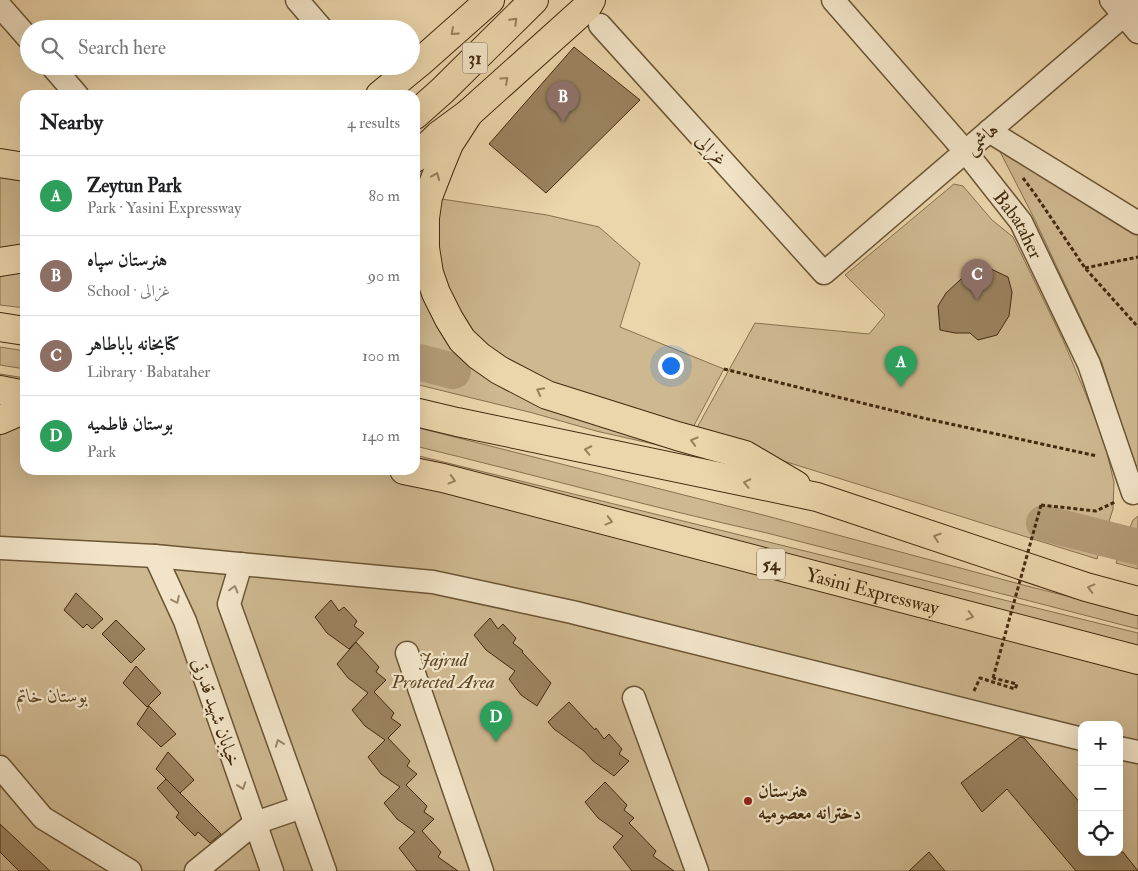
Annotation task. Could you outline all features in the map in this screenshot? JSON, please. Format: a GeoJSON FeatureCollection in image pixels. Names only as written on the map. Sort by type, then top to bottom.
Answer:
{"type":"FeatureCollection","features":[{"type":"Feature","properties":{"kind":"main road","name":"31"},"geometry":{"type":"LineString","coordinates":[[420,63],[490,0]]}},
{"type":"Feature","properties":{"kind":"main road","name":"31"},"geometry":{"type":"LineString","coordinates":[[420,110],[442,91],[534,0]]}},
{"type":"Feature","properties":{"kind":"main road"},"geometry":{"type":"LineString","coordinates":[[420,153],[587,7],[596,12]]}},
{"type":"Feature","properties":{"kind":"main road","name":"31"},"geometry":{"type":"LineString","coordinates":[[386,90],[405,75]]}},
{"type":"Feature","properties":{"kind":"main road"},"geometry":{"type":"LineString","coordinates":[[469,112],[449,144],[436,174],[428,198],[425,218],[425,248],[429,273],[436,293],[462,340],[479,356],[499,370],[547,395],[744,455],[817,497]]}},
{"type":"Feature","properties":{"kind":"main road"},"geometry":{"type":"LineString","coordinates":[[0,163],[20,166]]}},
{"type":"Feature","properties":{"kind":"main road"},"geometry":{"type":"LineString","coordinates":[[0,262],[20,259]]}},
{"type":"Feature","properties":{"kind":"main road"},"geometry":{"type":"LineString","coordinates":[[0,327],[20,330]]}},
{"type":"Feature","properties":{"kind":"main road"},"geometry":{"type":"LineString","coordinates":[[0,390],[20,394]]}},
{"type":"Feature","properties":{"kind":"main road"},"geometry":{"type":"LineString","coordinates":[[0,420],[20,412]]}},
{"type":"Feature","properties":{"kind":"main road"},"geometry":{"type":"LineString","coordinates":[[420,413],[817,497],[1086,587],[1138,601]]}},
{"type":"Feature","properties":{"kind":"main road","name":"Yasini Expressway"},"geometry":{"type":"LineString","coordinates":[[420,473],[1138,660]]}},
{"type":"Feature","properties":{"kind":"street"},"geometry":{"type":"LineString","coordinates":[[297,0],[314,20]]}},
{"type":"Feature","properties":{"kind":"street","name":"Babataher"},"geometry":{"type":"LineString","coordinates":[[833,0],[965,151],[1021,222],[1089,364],[1122,461],[1135,491]]}},
{"type":"Feature","properties":{"kind":"street"},"geometry":{"type":"LineString","coordinates":[[0,6],[20,29]]}},
{"type":"Feature","properties":{"kind":"street","name":"غزالی"},"geometry":{"type":"LineString","coordinates":[[596,12],[824,273]]}},
{"type":"Feature","properties":{"kind":"street","name":"هاشمی"},"geometry":{"type":"LineString","coordinates":[[824,273],[1128,12]]}},
{"type":"Feature","properties":{"kind":"street"},"geometry":{"type":"LineString","coordinates":[[60,75],[73,90]]}},
{"type":"Feature","properties":{"kind":"street"},"geometry":{"type":"LineString","coordinates":[[989,131],[1138,223]]}},
{"type":"Feature","properties":{"kind":"street"},"geometry":{"type":"LineString","coordinates":[[0,548],[155,556],[433,582],[572,612],[1078,737]]}},
{"type":"Feature","properties":{"kind":"street","name":"خیابان شهید قدرتی"},"geometry":{"type":"LineString","coordinates":[[155,556],[185,621],[272,871]]}},
{"type":"Feature","properties":{"kind":"street"},"geometry":{"type":"LineString","coordinates":[[241,564],[229,604],[325,871]]}},
{"type":"Feature","properties":{"kind":"street"},"geometry":{"type":"LineString","coordinates":[[407,653],[482,871]]}},
{"type":"Feature","properties":{"kind":"street"},"geometry":{"type":"LineString","coordinates":[[634,698],[697,871]]}},
{"type":"Feature","properties":{"kind":"street"},"geometry":{"type":"LineString","coordinates":[[1123,749],[1138,752]]}},
{"type":"Feature","properties":{"kind":"street"},"geometry":{"type":"LineString","coordinates":[[0,767],[43,818],[130,871]]}},
{"type":"Feature","properties":{"kind":"street"},"geometry":{"type":"LineString","coordinates":[[196,871],[255,823],[302,806]]}},
{"type":"Feature","properties":{"kind":"path"},"geometry":{"type":"LineString","coordinates":[[1020,175],[1085,268],[1138,328]]}},
{"type":"Feature","properties":{"kind":"path"},"geometry":{"type":"LineString","coordinates":[[1085,268],[1138,257]]}},
{"type":"Feature","properties":{"kind":"path"},"geometry":{"type":"LineString","coordinates":[[724,369],[922,418],[1122,461]]}},
{"type":"Feature","properties":{"kind":"path"},"geometry":{"type":"LineString","coordinates":[[980,678],[1015,689],[1017,684],[993,678],[1041,505],[1096,511]]}},
{"type":"Feature","properties":{"kind":"green space"},"geometry":{"type":"Polygon","coordinates":[[[993,138],[1138,225],[1138,466],[1122,461],[1118,414],[1102,363],[1033,216],[993,138]]]}},
{"type":"Feature","properties":{"kind":"green space"},"geometry":{"type":"Polygon","coordinates":[[[443,140],[420,201],[420,161],[443,140]]]}},
{"type":"Feature","properties":{"kind":"green space"},"geometry":{"type":"Polygon","coordinates":[[[0,175],[20,178],[20,249],[0,251],[0,175]]]}},
{"type":"Feature","properties":{"kind":"green space"},"geometry":{"type":"Polygon","coordinates":[[[954,184],[963,186],[992,220],[1013,237],[1063,340],[1102,433],[1114,482],[1113,509],[1097,559],[694,433],[755,323],[869,334],[885,315],[845,275],[954,184]]]}},
{"type":"Feature","properties":{"kind":"green space"},"geometry":{"type":"Polygon","coordinates":[[[435,198],[547,215],[599,227],[640,263],[620,327],[724,369],[690,433],[552,389],[471,339],[434,272],[435,198]]]}},
{"type":"Feature","properties":{"kind":"green space"},"geometry":{"type":"Polygon","coordinates":[[[420,224],[462,350],[742,464],[596,431],[533,413],[420,385],[420,224]]]}},
{"type":"Feature","properties":{"kind":"green space"},"geometry":{"type":"Polygon","coordinates":[[[20,270],[20,307],[0,305],[0,272],[20,270]]]}},
{"type":"Feature","properties":{"kind":"green space"},"geometry":{"type":"Polygon","coordinates":[[[0,347],[20,350],[20,368],[0,365],[0,347]]]}},
{"type":"Feature","properties":{"kind":"green space","name":"Jajrud Protected Area"},"geometry":{"type":"Polygon","coordinates":[[[0,374],[20,377],[20,475],[420,475],[420,456],[1138,633],[1138,871],[0,871],[0,374]]]}},
{"type":"Feature","properties":{"kind":"green space"},"geometry":{"type":"Polygon","coordinates":[[[420,428],[767,516],[1138,614],[1138,629],[767,533],[420,447],[420,428]]]}},
{"type":"Feature","properties":{"kind":"green space"},"geometry":{"type":"Polygon","coordinates":[[[1138,516],[1138,569],[1116,563],[1133,520],[1138,516]]]}},
{"type":"Feature","properties":{"kind":"building"},"geometry":{"type":"Polygon","coordinates":[[[574,47],[640,100],[546,193],[489,144],[574,47]]]}},
{"type":"Feature","properties":{"kind":"building"},"geometry":{"type":"Polygon","coordinates":[[[972,269],[991,269],[1008,277],[1012,292],[1009,316],[997,335],[978,340],[970,333],[940,330],[938,306],[946,293],[972,269]]]}},
{"type":"Feature","properties":{"kind":"building"},"geometry":{"type":"Polygon","coordinates":[[[76,593],[103,619],[92,629],[87,624],[83,628],[64,610],[76,593]]]}},
{"type":"Feature","properties":{"kind":"building"},"geometry":{"type":"Polygon","coordinates":[[[331,600],[339,611],[344,607],[357,621],[354,626],[364,633],[349,649],[327,633],[315,617],[331,600]]]}},
{"type":"Feature","properties":{"kind":"building"},"geometry":{"type":"Polygon","coordinates":[[[490,618],[498,629],[503,624],[516,638],[513,643],[523,651],[551,683],[537,706],[521,695],[509,679],[515,671],[486,650],[474,635],[490,618]]]}},
{"type":"Feature","properties":{"kind":"building"},"geometry":{"type":"Polygon","coordinates":[[[116,620],[145,649],[131,663],[102,634],[116,620]]]}},
{"type":"Feature","properties":{"kind":"building"},"geometry":{"type":"Polygon","coordinates":[[[356,642],[379,667],[376,672],[386,680],[374,692],[394,713],[391,718],[401,725],[388,738],[410,761],[407,766],[417,774],[406,785],[427,806],[424,812],[434,819],[422,831],[441,852],[438,857],[458,871],[417,871],[399,848],[415,832],[397,819],[384,803],[400,787],[381,774],[368,757],[385,740],[365,726],[352,710],[368,693],[348,678],[337,664],[356,642]]]}},
{"type":"Feature","properties":{"kind":"building"},"geometry":{"type":"Polygon","coordinates":[[[136,666],[161,693],[147,707],[123,683],[136,666]]]}},
{"type":"Feature","properties":{"kind":"building"},"geometry":{"type":"Polygon","coordinates":[[[569,702],[595,730],[596,728],[604,739],[609,734],[622,749],[619,754],[629,761],[614,776],[593,761],[584,751],[554,729],[548,722],[569,702]]]}},
{"type":"Feature","properties":{"kind":"building"},"geometry":{"type":"Polygon","coordinates":[[[149,706],[176,734],[161,747],[137,724],[149,706]]]}},
{"type":"Feature","properties":{"kind":"building"},"geometry":{"type":"Polygon","coordinates":[[[1020,737],[1024,738],[1078,800],[1078,856],[1123,856],[1123,852],[1138,871],[1076,871],[1007,789],[982,812],[961,783],[1020,737]]]}},
{"type":"Feature","properties":{"kind":"building"},"geometry":{"type":"Polygon","coordinates":[[[168,752],[194,780],[180,793],[156,769],[168,752]]]}},
{"type":"Feature","properties":{"kind":"building"},"geometry":{"type":"Polygon","coordinates":[[[166,779],[221,834],[210,843],[198,832],[195,836],[176,817],[179,813],[157,788],[166,779]]]}},
{"type":"Feature","properties":{"kind":"building"},"geometry":{"type":"Polygon","coordinates":[[[605,782],[627,805],[624,810],[634,818],[629,823],[656,851],[653,856],[674,871],[632,871],[613,847],[623,836],[598,818],[585,802],[605,782]]]}},
{"type":"Feature","properties":{"kind":"building"},"geometry":{"type":"Polygon","coordinates":[[[0,824],[50,871],[19,871],[0,852],[0,824]]]}},
{"type":"Feature","properties":{"kind":"building"},"geometry":{"type":"Polygon","coordinates":[[[929,852],[945,871],[909,871],[929,852]]]}},
{"type":"Feature","properties":{"kind":"waterway"},"geometry":{"type":"LineString","coordinates":[[420,362],[453,371]]}},
{"type":"Feature","properties":{"kind":"waterway"},"geometry":{"type":"LineString","coordinates":[[1044,523],[1138,547]]}},
{"type":"Feature","properties":{"kind":"place","name":"هنرستان سپاه"},"geometry":{"type":"Point","coordinates":[563,122]}},
{"type":"Feature","properties":{"kind":"place","name":"کتابخانه باباطاهر"},"geometry":{"type":"Point","coordinates":[977,300]}},
{"type":"Feature","properties":{"kind":"place","name":"Zeytun Park"},"geometry":{"type":"Point","coordinates":[901,387]}},
{"type":"Feature","properties":{"kind":"place","name":"بوستان فاطمیه"},"geometry":{"type":"Point","coordinates":[496,742]}},
{"type":"Feature","properties":{"kind":"place","name":"هنرستان دخترانه معصومیه"},"geometry":{"type":"Point","coordinates":[748,801]}},
{"type":"Feature","properties":{"kind":"park label","name":"بوستان خاتم"},"geometry":{"type":"Point","coordinates":[52,695]}}]}
